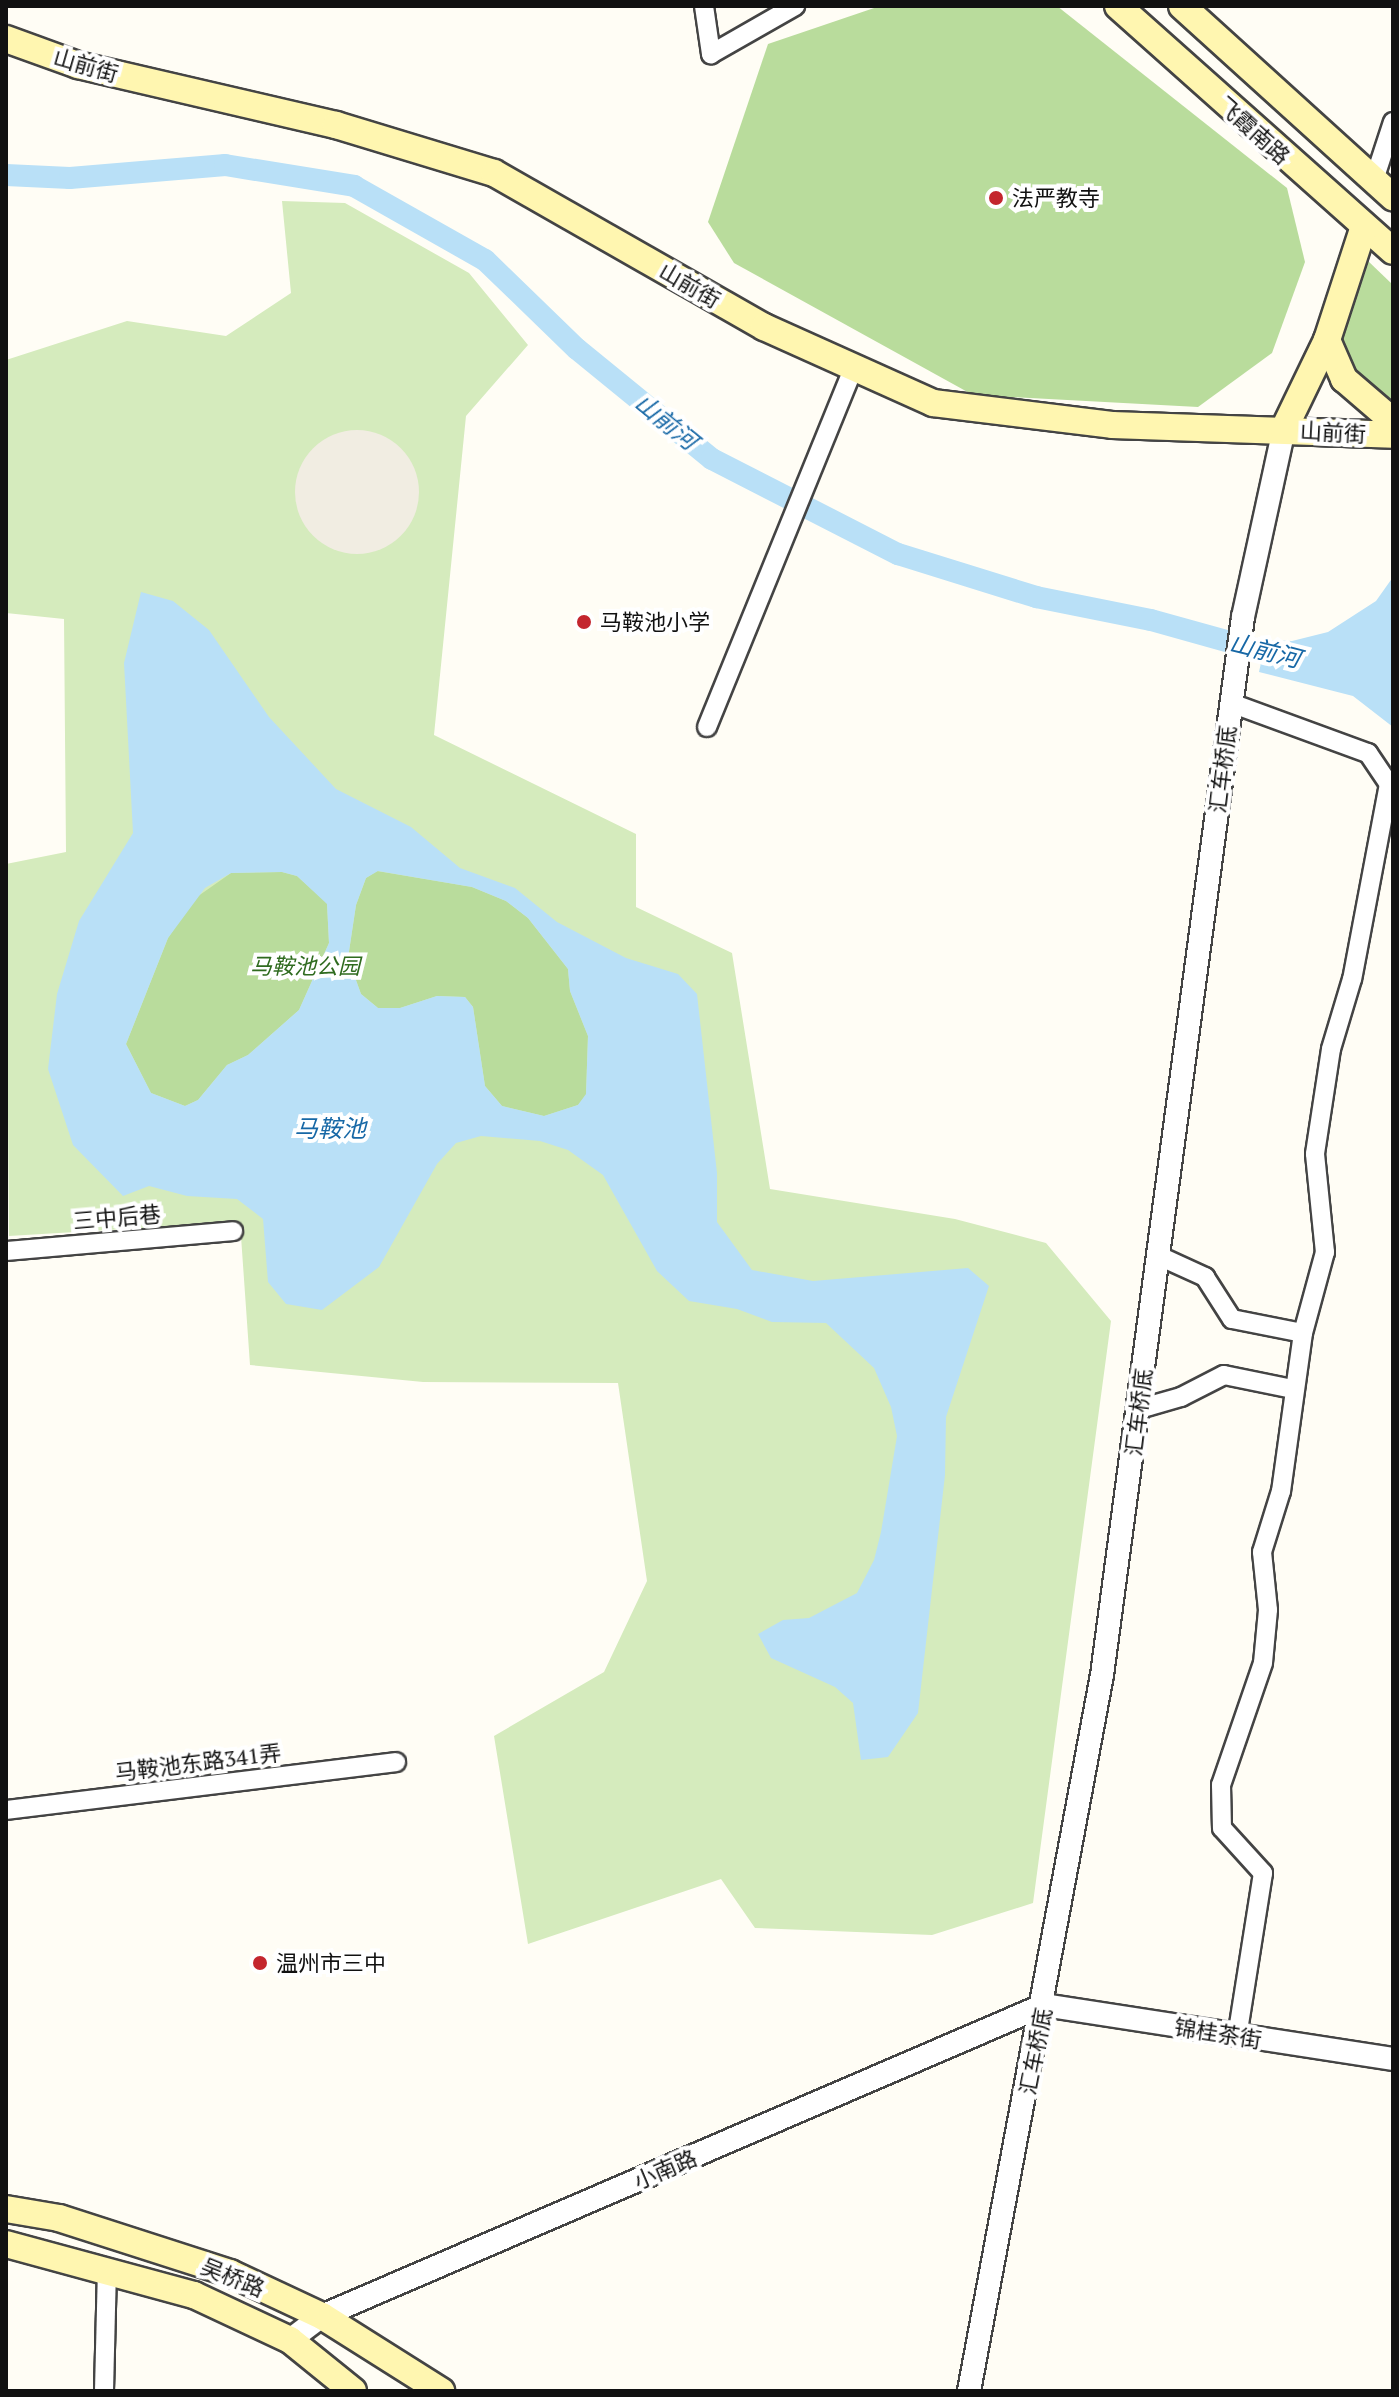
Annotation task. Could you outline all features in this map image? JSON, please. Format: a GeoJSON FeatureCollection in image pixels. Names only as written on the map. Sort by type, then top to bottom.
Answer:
{"type":"FeatureCollection","features":[{"type":"Feature","properties":{"kind":"main road","name":"飞霞南路"},"geometry":{"type":"LineString","coordinates":[[1118,6],[1363,229],[1393,251]]}},
{"type":"Feature","properties":{"kind":"main road","name":"飞霞南路"},"geometry":{"type":"LineString","coordinates":[[1182,6],[1384,188]]}},
{"type":"Feature","properties":{"kind":"main road","name":"山前街"},"geometry":{"type":"LineString","coordinates":[[6,39],[78,65],[336,125],[494,173],[764,327],[933,403],[1112,425],[1393,435]]}},
{"type":"Feature","properties":{"kind":"main road"},"geometry":{"type":"LineString","coordinates":[[1284,429],[1327,340],[1363,229]]}},
{"type":"Feature","properties":{"kind":"main road","name":"山前街"},"geometry":{"type":"LineString","coordinates":[[1327,340],[1344,379],[1393,421]]}},
{"type":"Feature","properties":{"kind":"main road","name":"吴桥路"},"geometry":{"type":"LineString","coordinates":[[6,2209],[59,2218],[230,2273],[322,2316],[441,2391]]}},
{"type":"Feature","properties":{"kind":"main road","name":"吴桥路"},"geometry":{"type":"LineString","coordinates":[[6,2244],[194,2295],[290,2340],[353,2391]]}},
{"type":"Feature","properties":{"kind":"street"},"geometry":{"type":"LineString","coordinates":[[704,6],[711,54],[795,6]]}},
{"type":"Feature","properties":{"kind":"street"},"geometry":{"type":"LineString","coordinates":[[1384,188],[1393,122]]}},
{"type":"Feature","properties":{"kind":"street"},"geometry":{"type":"LineString","coordinates":[[707,727],[854,367]]}},
{"type":"Feature","properties":{"kind":"street","name":"汇车桥底"},"geometry":{"type":"LineString","coordinates":[[969,2391],[1044,2005],[1102,1675],[1243,617],[1284,429]]}},
{"type":"Feature","properties":{"kind":"street"},"geometry":{"type":"LineString","coordinates":[[1232,694],[1368,753],[1389,784],[1352,979],[1331,1049],[1315,1154],[1325,1252],[1303,1333],[1281,1491],[1262,1552],[1268,1610],[1263,1663],[1221,1785],[1222,1828],[1263,1873],[1237,2037]]}},
{"type":"Feature","properties":{"kind":"street","name":"三中后巷"},"geometry":{"type":"LineString","coordinates":[[6,1251],[233,1231]]}},
{"type":"Feature","properties":{"kind":"street"},"geometry":{"type":"LineString","coordinates":[[1159,1256],[1205,1277],[1232,1319],[1303,1333]]}},
{"type":"Feature","properties":{"kind":"street"},"geometry":{"type":"LineString","coordinates":[[1139,1409],[1181,1397],[1224,1375],[1293,1389]]}},
{"type":"Feature","properties":{"kind":"street","name":"马鞍池东路341弄"},"geometry":{"type":"LineString","coordinates":[[6,1810],[396,1762]]}},
{"type":"Feature","properties":{"kind":"street","name":"锦桂茶街"},"geometry":{"type":"LineString","coordinates":[[1044,2005],[1393,2059]]}},
{"type":"Feature","properties":{"kind":"street","name":"小南路"},"geometry":{"type":"LineString","coordinates":[[290,2340],[322,2316],[1044,2005]]}},
{"type":"Feature","properties":{"kind":"street"},"geometry":{"type":"LineString","coordinates":[[104,2391],[107,2270]]}},
{"type":"Feature","properties":{"kind":"green space"},"geometry":{"type":"Polygon","coordinates":[[[880,6],[1057,6],[1287,188],[1305,262],[1272,353],[1198,407],[973,395],[734,263],[708,222],[768,44],[880,6]]]}},
{"type":"Feature","properties":{"kind":"green space","name":"马鞍池公园"},"geometry":{"type":"Polygon","coordinates":[[[282,201],[345,203],[469,273],[528,345],[466,416],[434,735],[636,834],[636,907],[732,953],[770,1189],[955,1219],[1046,1243],[1111,1321],[1033,1903],[932,1935],[755,1928],[721,1879],[528,1944],[494,1736],[604,1672],[647,1581],[618,1383],[423,1382],[250,1365],[240,1222],[9,1236],[6,864],[66,852],[64,619],[6,613],[6,360],[127,321],[226,336],[291,293],[282,201]]]}},
{"type":"Feature","properties":{"kind":"green space"},"geometry":{"type":"Polygon","coordinates":[[[1367,260],[1393,285],[1393,410],[1385,409],[1335,348],[1359,266],[1367,260]]]}},
{"type":"Feature","properties":{"kind":"green space"},"geometry":{"type":"Polygon","coordinates":[[[377,871],[472,887],[506,901],[528,918],[568,969],[570,991],[588,1036],[586,1095],[578,1105],[544,1116],[502,1106],[485,1086],[473,1007],[465,997],[437,996],[400,1008],[378,1008],[361,994],[348,958],[356,905],[366,878],[377,871]]]}},
{"type":"Feature","properties":{"kind":"green space"},"geometry":{"type":"Polygon","coordinates":[[[282,872],[297,876],[327,903],[329,943],[299,1010],[248,1055],[227,1065],[198,1100],[185,1106],[151,1093],[126,1044],[168,938],[194,899],[231,873],[282,872]]]}},
{"type":"Feature","properties":{"kind":"shaded area"},"geometry":{"type":"Polygon","coordinates":[[[357,430],[381,434],[401,448],[415,468],[419,492],[415,516],[401,536],[381,550],[357,554],[333,550],[313,536],[299,516],[295,492],[299,468],[313,448],[333,434],[357,430]]]}},
{"type":"Feature","properties":{"kind":"water"},"geometry":{"type":"Polygon","coordinates":[[[1393,577],[1393,727],[1353,696],[1259,672],[1266,640],[1292,641],[1328,632],[1376,601],[1393,577]]]}},
{"type":"Feature","properties":{"kind":"water","name":"马鞍池"},"geometry":{"type":"Polygon","coordinates":[[[141,592],[173,601],[209,630],[269,717],[336,789],[411,827],[460,868],[515,888],[557,922],[626,958],[678,974],[697,994],[717,1173],[717,1222],[752,1270],[813,1281],[968,1268],[989,1286],[946,1417],[945,1475],[918,1713],[888,1757],[861,1760],[853,1703],[835,1687],[771,1658],[758,1634],[783,1620],[809,1618],[857,1593],[874,1560],[881,1532],[897,1436],[891,1407],[874,1368],[826,1323],[772,1322],[737,1309],[689,1301],[657,1271],[603,1175],[568,1150],[540,1141],[481,1136],[456,1143],[437,1164],[379,1267],[322,1310],[286,1304],[268,1282],[263,1219],[237,1199],[187,1196],[149,1186],[123,1196],[73,1145],[48,1069],[57,994],[79,921],[133,833],[124,663],[141,592]],[[378,871],[366,878],[356,905],[348,958],[361,994],[378,1008],[400,1008],[437,996],[465,997],[473,1007],[485,1086],[502,1106],[544,1116],[578,1105],[586,1094],[588,1036],[570,991],[568,969],[528,918],[506,901],[472,887],[378,871]],[[282,872],[231,873],[205,888],[168,938],[126,1044],[151,1093],[185,1106],[198,1100],[227,1065],[248,1055],[299,1010],[329,943],[327,904],[297,876],[282,872]]]}},
{"type":"Feature","properties":{"kind":"waterway","name":"山前河"},"geometry":{"type":"LineString","coordinates":[[6,175],[70,178],[225,165],[354,186],[485,260],[577,349],[712,459],[898,554],[1036,597],[1151,620],[1291,659]]}},
{"type":"Feature","properties":{"kind":"place","name":"法严教寺"},"geometry":{"type":"Point","coordinates":[996,198]}},
{"type":"Feature","properties":{"kind":"place","name":"马鞍池小学"},"geometry":{"type":"Point","coordinates":[584,622]}},
{"type":"Feature","properties":{"kind":"place","name":"温州市三中"},"geometry":{"type":"Point","coordinates":[260,1963]}}]}
